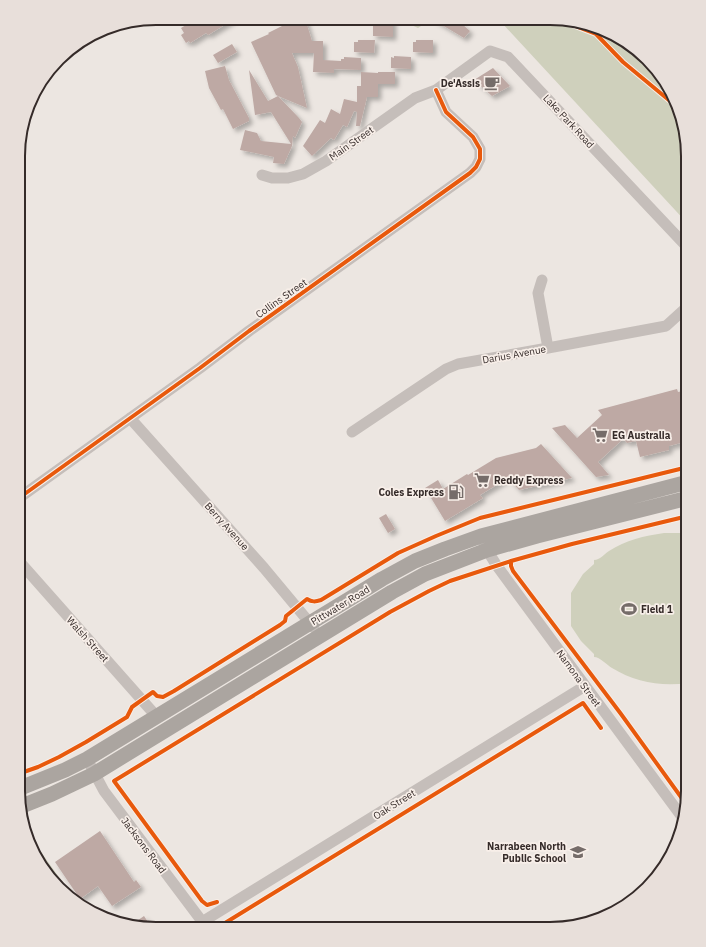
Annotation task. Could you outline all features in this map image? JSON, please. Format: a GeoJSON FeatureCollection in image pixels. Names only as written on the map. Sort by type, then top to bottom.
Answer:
{"type":"FeatureCollection","features":[{"type":"Feature","properties":{"kind":"highway","name":"Pittwater Road"},"geometry":{"type":"LineString","coordinates":[[25,786],[65,770],[87,759],[310,622],[382,579],[415,562],[444,549],[481,536],[681,484]]}},
{"type":"Feature","properties":{"kind":"highway","name":"Pittwater Road"},"geometry":{"type":"LineString","coordinates":[[26,804],[94,774],[321,637],[392,592],[425,574],[487,550],[681,500]]}},
{"type":"Feature","properties":{"kind":"street","name":"Lake Park Road"},"geometry":{"type":"LineString","coordinates":[[436,90],[490,51],[508,57],[681,241]]}},
{"type":"Feature","properties":{"kind":"street","name":"Main Street"},"geometry":{"type":"LineString","coordinates":[[262,175],[272,178],[288,178],[303,174],[326,161],[414,98],[436,90]]}},
{"type":"Feature","properties":{"kind":"street","name":"Collins Street"},"geometry":{"type":"LineString","coordinates":[[25,493],[200,368],[248,331],[470,173],[476,167],[480,159],[480,149],[473,137],[446,112],[436,90]]}},
{"type":"Feature","properties":{"kind":"street"},"geometry":{"type":"LineString","coordinates":[[542,280],[538,294],[548,348]]}},
{"type":"Feature","properties":{"kind":"street","name":"Darius Avenue"},"geometry":{"type":"LineString","coordinates":[[352,432],[446,369],[458,364],[666,326],[681,312]]}},
{"type":"Feature","properties":{"kind":"street","name":"Berry Avenue"},"geometry":{"type":"LineString","coordinates":[[130,418],[264,568],[321,637]]}},
{"type":"Feature","properties":{"kind":"street","name":"Namona Street"},"geometry":{"type":"LineString","coordinates":[[481,536],[487,550],[497,566],[679,812]]}},
{"type":"Feature","properties":{"kind":"street","name":"Walsh Street"},"geometry":{"type":"LineString","coordinates":[[25,568],[157,717]]}},
{"type":"Feature","properties":{"kind":"street","name":"Oak Street"},"geometry":{"type":"LineString","coordinates":[[210,922],[585,686]]}},
{"type":"Feature","properties":{"kind":"street","name":"Jacksons Road"},"geometry":{"type":"LineString","coordinates":[[87,759],[104,791],[203,922]]}},
{"type":"Feature","properties":{"kind":"green space"},"geometry":{"type":"Polygon","coordinates":[[[411,25],[422,25],[418,28],[411,25]]]}},
{"type":"Feature","properties":{"kind":"green space"},"geometry":{"type":"Polygon","coordinates":[[[504,25],[550,25],[584,29],[615,43],[630,52],[643,63],[654,76],[667,98],[674,114],[681,148],[681,216],[504,25]]]}},
{"type":"Feature","properties":{"kind":"green space","name":"Field 1"},"geometry":{"type":"Polygon","coordinates":[[[664,533],[681,533],[681,684],[658,684],[639,680],[621,673],[594,657],[594,654],[581,641],[571,626],[571,593],[583,574],[594,564],[594,560],[602,557],[615,547],[642,537],[664,533]]]}},
{"type":"Feature","properties":{"kind":"green space"},"geometry":{"type":"Polygon","coordinates":[[[39,850],[65,886],[47,864],[39,850]]]}},
{"type":"Feature","properties":{"kind":"building"},"geometry":{"type":"Polygon","coordinates":[[[186,25],[224,25],[208,35],[206,33],[190,43],[189,41],[186,43],[181,35],[184,33],[181,28],[186,25]]]}},
{"type":"Feature","properties":{"kind":"building"},"geometry":{"type":"Polygon","coordinates":[[[284,25],[307,25],[312,41],[323,41],[323,60],[341,61],[344,57],[361,58],[361,70],[334,69],[334,73],[313,72],[314,53],[292,53],[298,67],[307,108],[276,95],[251,42],[284,25]]]}},
{"type":"Feature","properties":{"kind":"building"},"geometry":{"type":"Polygon","coordinates":[[[373,25],[393,25],[393,37],[373,36],[373,25]]]}},
{"type":"Feature","properties":{"kind":"building"},"geometry":{"type":"Polygon","coordinates":[[[442,25],[463,25],[470,31],[464,38],[442,25]]]}},
{"type":"Feature","properties":{"kind":"building"},"geometry":{"type":"Polygon","coordinates":[[[358,40],[375,40],[374,53],[354,52],[354,42],[358,42],[358,40]]]}},
{"type":"Feature","properties":{"kind":"building"},"geometry":{"type":"Polygon","coordinates":[[[416,40],[433,40],[433,53],[413,52],[413,42],[416,42],[416,40]]]}},
{"type":"Feature","properties":{"kind":"building"},"geometry":{"type":"Polygon","coordinates":[[[232,44],[237,52],[218,63],[213,55],[232,44]]]}},
{"type":"Feature","properties":{"kind":"building"},"geometry":{"type":"Polygon","coordinates":[[[394,56],[411,57],[411,69],[391,68],[391,57],[394,58],[394,56]]]}},
{"type":"Feature","properties":{"kind":"building"},"geometry":{"type":"Polygon","coordinates":[[[225,66],[229,80],[249,118],[249,121],[233,129],[223,109],[221,110],[209,88],[205,71],[225,66]]]}},
{"type":"Feature","properties":{"kind":"building","name":"De'Assis"},"geometry":{"type":"Polygon","coordinates":[[[493,68],[510,86],[492,96],[474,80],[493,68]]]}},
{"type":"Feature","properties":{"kind":"building"},"geometry":{"type":"Polygon","coordinates":[[[249,70],[268,101],[278,96],[302,122],[295,138],[293,136],[292,146],[284,164],[273,163],[274,157],[240,150],[245,130],[257,133],[261,141],[291,144],[271,112],[255,115],[249,70]]]}},
{"type":"Feature","properties":{"kind":"building"},"geometry":{"type":"Polygon","coordinates":[[[361,72],[395,72],[395,84],[378,84],[378,97],[367,97],[360,126],[356,126],[357,112],[354,111],[347,127],[343,125],[334,140],[331,138],[312,156],[303,146],[320,120],[325,123],[331,109],[340,114],[344,99],[357,102],[357,86],[361,86],[361,72]]]}},
{"type":"Feature","properties":{"kind":"building"},"geometry":{"type":"Polygon","coordinates":[[[677,389],[678,392],[681,391],[681,443],[669,446],[669,450],[640,457],[636,441],[627,443],[623,439],[598,462],[609,475],[596,477],[552,428],[565,425],[577,438],[602,415],[598,410],[677,389]]]}},
{"type":"Feature","properties":{"kind":"building"},"geometry":{"type":"Polygon","coordinates":[[[541,444],[572,478],[519,490],[508,478],[480,495],[483,498],[445,521],[425,488],[438,480],[443,489],[496,458],[536,448],[541,444]]]}},
{"type":"Feature","properties":{"kind":"building"},"geometry":{"type":"Polygon","coordinates":[[[386,514],[395,529],[388,533],[379,518],[386,514]]]}},
{"type":"Feature","properties":{"kind":"building"},"geometry":{"type":"Polygon","coordinates":[[[100,831],[134,882],[136,880],[141,887],[112,906],[98,886],[81,898],[78,896],[55,862],[100,831]]]}},
{"type":"Feature","properties":{"kind":"building"},"geometry":{"type":"Polygon","coordinates":[[[144,916],[148,922],[139,921],[137,921],[144,916]]]}},
{"type":"Feature","properties":{"kind":"cycle path"},"geometry":{"type":"LineString","coordinates":[[582,29],[596,34],[623,62],[667,99]]}},
{"type":"Feature","properties":{"kind":"cycle path"},"geometry":{"type":"LineString","coordinates":[[25,494],[470,173],[476,167],[480,159],[480,149],[473,137],[446,112],[436,90]]}},
{"type":"Feature","properties":{"kind":"cycle path"},"geometry":{"type":"LineString","coordinates":[[25,772],[59,757],[127,717],[132,707],[153,692],[157,696],[163,697],[174,691],[280,625],[285,621],[286,616],[307,599],[310,601],[321,600],[398,553],[480,518],[681,469]]}},
{"type":"Feature","properties":{"kind":"cycle path"},"geometry":{"type":"LineString","coordinates":[[217,902],[207,905],[202,901],[114,781],[390,612],[450,581],[511,561],[572,544],[681,518]]}},
{"type":"Feature","properties":{"kind":"cycle path"},"geometry":{"type":"LineString","coordinates":[[511,561],[513,571],[621,714],[681,797]]}},
{"type":"Feature","properties":{"kind":"cycle path"},"geometry":{"type":"LineString","coordinates":[[227,922],[583,703],[601,728]]}},
{"type":"Feature","properties":{"kind":"place","name":"De'Assis"},"geometry":{"type":"Point","coordinates":[492,83]}},
{"type":"Feature","properties":{"kind":"place","name":"EG Australia"},"geometry":{"type":"Point","coordinates":[600,435]}},
{"type":"Feature","properties":{"kind":"place","name":"Reddy Express"},"geometry":{"type":"Point","coordinates":[482,480]}},
{"type":"Feature","properties":{"kind":"place","name":"Coles Express"},"geometry":{"type":"Point","coordinates":[456,492]}},
{"type":"Feature","properties":{"kind":"place","name":"Field 1"},"geometry":{"type":"Point","coordinates":[629,609]}},
{"type":"Feature","properties":{"kind":"place","name":"Narrabeen North Public School"},"geometry":{"type":"Point","coordinates":[578,852]}}]}
